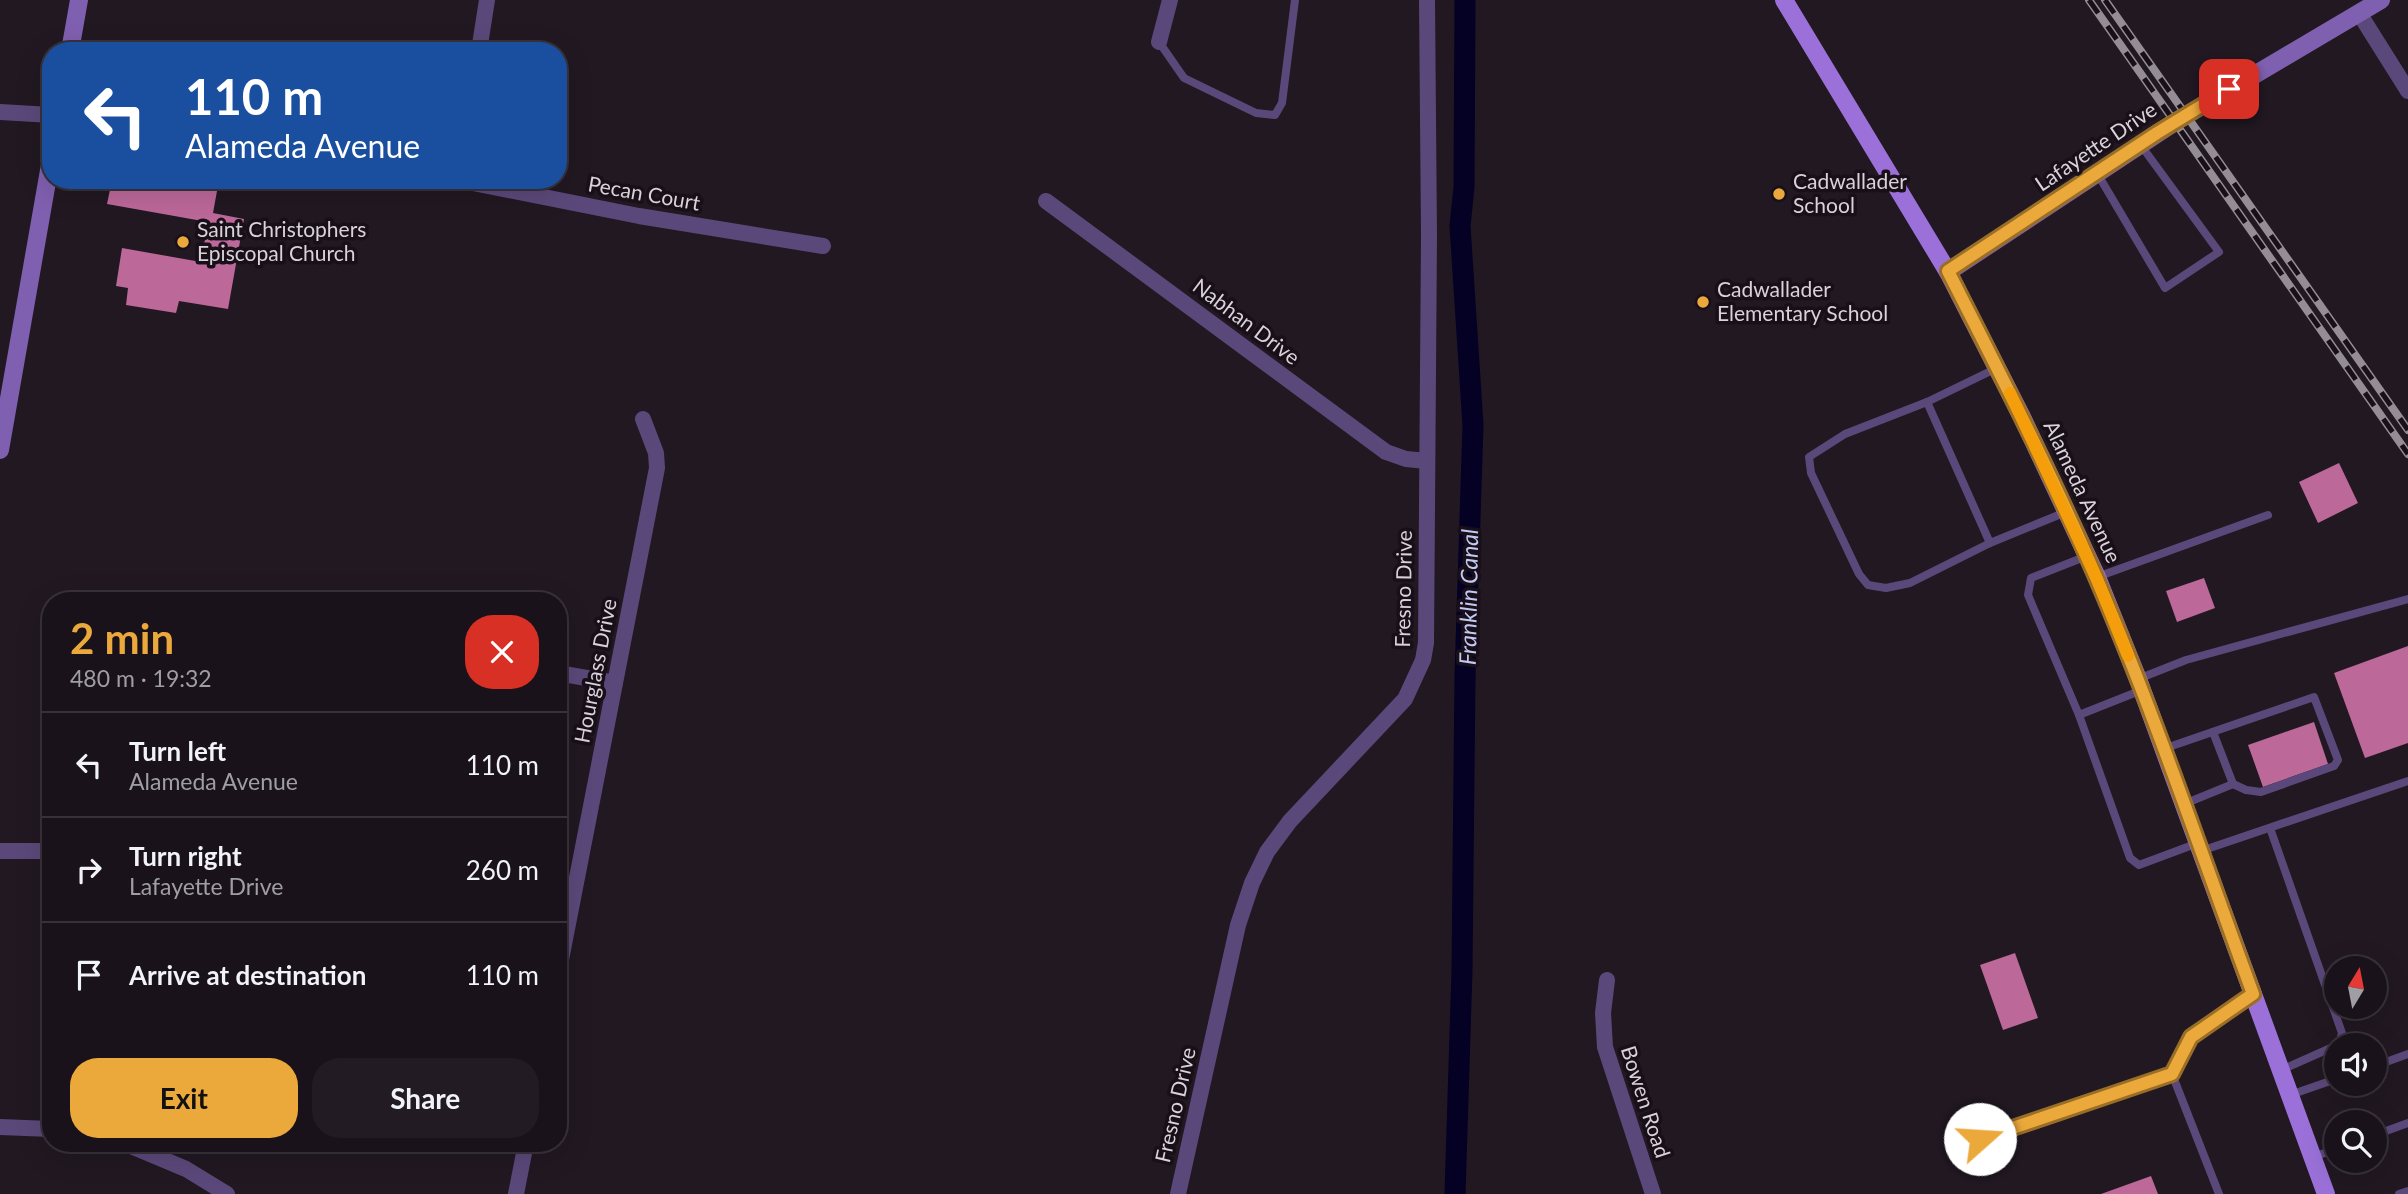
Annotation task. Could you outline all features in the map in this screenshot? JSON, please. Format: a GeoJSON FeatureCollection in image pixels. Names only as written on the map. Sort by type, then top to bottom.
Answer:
{"type":"FeatureCollection","features":[{"type":"Feature","properties":{"kind":"main road","name":"Alameda Avenue"},"geometry":{"type":"LineString","coordinates":[[1784,0],[1948,271],[2087,556],[2140,685],[2326,1194]]}},
{"type":"Feature","properties":{"kind":"street"},"geometry":{"type":"LineString","coordinates":[[72,42],[79,0]]}},
{"type":"Feature","properties":{"kind":"street"},"geometry":{"type":"LineString","coordinates":[[480,42],[487,0]]}},
{"type":"Feature","properties":{"kind":"street"},"geometry":{"type":"LineString","coordinates":[[1159,42],[1170,0]]}},
{"type":"Feature","properties":{"kind":"street","name":"Fresno Drive"},"geometry":{"type":"LineString","coordinates":[[1178,1194],[1238,925],[1252,883],[1267,852],[1290,821],[1405,699],[1423,660],[1426,643],[1427,0]]}},
{"type":"Feature","properties":{"kind":"street","name":"Lafayette Drive"},"geometry":{"type":"LineString","coordinates":[[1948,271],[2140,144],[2381,0]]}},
{"type":"Feature","properties":{"kind":"street"},"geometry":{"type":"LineString","coordinates":[[2359,13],[2408,91]]}},
{"type":"Feature","properties":{"kind":"street"},"geometry":{"type":"LineString","coordinates":[[0,112],[42,114]]}},
{"type":"Feature","properties":{"kind":"street"},"geometry":{"type":"LineString","coordinates":[[0,450],[6,381],[45,189]]}},
{"type":"Feature","properties":{"kind":"street","name":"Pecan Court"},"geometry":{"type":"LineString","coordinates":[[503,189],[639,216],[823,246]]}},
{"type":"Feature","properties":{"kind":"street","name":"Nabhan Drive"},"geometry":{"type":"LineString","coordinates":[[1046,201],[1386,452],[1406,459],[1427,461]]}},
{"type":"Feature","properties":{"kind":"street","name":"Hourglass Drive"},"geometry":{"type":"LineString","coordinates":[[567,913],[657,468],[656,453],[643,419]]}},
{"type":"Feature","properties":{"kind":"street"},"geometry":{"type":"LineString","coordinates":[[567,675],[615,683]]}},
{"type":"Feature","properties":{"kind":"street"},"geometry":{"type":"LineString","coordinates":[[0,851],[42,851]]}},
{"type":"Feature","properties":{"kind":"street","name":"Bowen Road"},"geometry":{"type":"LineString","coordinates":[[1607,980],[1603,1013],[1605,1047],[1653,1194]]}},
{"type":"Feature","properties":{"kind":"street"},"geometry":{"type":"LineString","coordinates":[[0,1127],[42,1129]]}},
{"type":"Feature","properties":{"kind":"street"},"geometry":{"type":"LineString","coordinates":[[145,1152],[186,1169],[227,1194]]}},
{"type":"Feature","properties":{"kind":"street"},"geometry":{"type":"LineString","coordinates":[[516,1194],[524,1152]]}},
{"type":"Feature","properties":{"kind":"lane"},"geometry":{"type":"LineString","coordinates":[[1159,42],[1184,78],[1256,113],[1275,115],[1282,103],[1295,0]]}},
{"type":"Feature","properties":{"kind":"lane"},"geometry":{"type":"LineString","coordinates":[[2097,173],[2165,288],[2219,252],[2140,144]]}},
{"type":"Feature","properties":{"kind":"lane"},"geometry":{"type":"LineString","coordinates":[[1997,368],[1927,402],[1836,440],[1809,457],[1811,473],[1859,574],[1868,585],[1886,588],[1910,583],[1990,544],[2066,512]]}},
{"type":"Feature","properties":{"kind":"lane"},"geometry":{"type":"LineString","coordinates":[[1927,402],[1990,544]]}},
{"type":"Feature","properties":{"kind":"lane"},"geometry":{"type":"LineString","coordinates":[[2096,577],[2268,515]]}},
{"type":"Feature","properties":{"kind":"lane"},"geometry":{"type":"LineString","coordinates":[[2087,556],[2031,578],[2028,595],[2079,715],[2130,859],[2139,865],[2270,828],[2408,781]]}},
{"type":"Feature","properties":{"kind":"lane"},"geometry":{"type":"LineString","coordinates":[[2079,715],[2186,660],[2408,599]]}},
{"type":"Feature","properties":{"kind":"lane"},"geometry":{"type":"LineString","coordinates":[[2163,749],[2314,697],[2338,760],[2334,766],[2261,792],[2246,790],[2233,784],[2213,732]]}},
{"type":"Feature","properties":{"kind":"lane"},"geometry":{"type":"LineString","coordinates":[[2184,804],[2233,784]]}},
{"type":"Feature","properties":{"kind":"lane"},"geometry":{"type":"LineString","coordinates":[[2270,828],[2342,1033],[2340,1041],[2333,1047],[2281,1070]]}},
{"type":"Feature","properties":{"kind":"lane"},"geometry":{"type":"LineString","coordinates":[[1980,1139],[2172,1074],[2191,1037],[2253,994]]}},
{"type":"Feature","properties":{"kind":"lane"},"geometry":{"type":"LineString","coordinates":[[2387,1062],[2408,1054]]}},
{"type":"Feature","properties":{"kind":"lane"},"geometry":{"type":"LineString","coordinates":[[2172,1074],[2219,1194]]}},
{"type":"Feature","properties":{"kind":"lane"},"geometry":{"type":"LineString","coordinates":[[2290,1095],[2324,1083]]}},
{"type":"Feature","properties":{"kind":"lane"},"geometry":{"type":"LineString","coordinates":[[2387,1131],[2408,1123]]}},
{"type":"Feature","properties":{"kind":"lane"},"geometry":{"type":"LineString","coordinates":[[2313,1157],[2324,1153]]}},
{"type":"Feature","properties":{"kind":"lane"},"geometry":{"type":"LineString","coordinates":[[2399,1194],[2408,1191]]}},
{"type":"Feature","properties":{"kind":"building"},"geometry":{"type":"Polygon","coordinates":[[[110,189],[217,189],[213,213],[244,219],[228,309],[179,301],[176,313],[126,305],[128,288],[116,286],[122,248],[201,262],[208,222],[107,204],[110,189]]]}},
{"type":"Feature","properties":{"kind":"building"},"geometry":{"type":"Polygon","coordinates":[[[2339,463],[2358,503],[2318,523],[2299,482],[2339,463]]]}},
{"type":"Feature","properties":{"kind":"building"},"geometry":{"type":"Polygon","coordinates":[[[2204,578],[2215,608],[2177,622],[2166,591],[2204,578]]]}},
{"type":"Feature","properties":{"kind":"building"},"geometry":{"type":"Polygon","coordinates":[[[2408,646],[2408,743],[2365,758],[2334,673],[2408,646]]]}},
{"type":"Feature","properties":{"kind":"building"},"geometry":{"type":"Polygon","coordinates":[[[2314,722],[2328,764],[2263,787],[2248,745],[2314,722]]]}},
{"type":"Feature","properties":{"kind":"building"},"geometry":{"type":"Polygon","coordinates":[[[2015,953],[2038,1018],[2003,1030],[1980,965],[2015,953]]]}},
{"type":"Feature","properties":{"kind":"building"},"geometry":{"type":"Polygon","coordinates":[[[2151,1176],[2158,1194],[2101,1194],[2151,1176]]]}},
{"type":"Feature","properties":{"kind":"waterway","name":"Franklin Canal"},"geometry":{"type":"LineString","coordinates":[[1455,1194],[1462,970],[1465,675],[1473,425],[1460,226],[1464,187],[1465,0]]}},
{"type":"Feature","properties":{"kind":"railway"},"geometry":{"type":"LineString","coordinates":[[2089,0],[2408,454]]}},
{"type":"Feature","properties":{"kind":"railway"},"geometry":{"type":"LineString","coordinates":[[2105,0],[2408,430]]}},
{"type":"Feature","properties":{"kind":"slow traffic"},"geometry":{"type":"LineString","coordinates":[[2010,393],[2097,579],[2128,656]]}},
{"type":"Feature","properties":{"kind":"place","name":"Cadwallader School"},"geometry":{"type":"Point","coordinates":[1779,194]}},
{"type":"Feature","properties":{"kind":"place","name":"Saint Christophers Episcopal Church"},"geometry":{"type":"Point","coordinates":[183,242]}},
{"type":"Feature","properties":{"kind":"place","name":"Cadwallader Elementary School"},"geometry":{"type":"Point","coordinates":[1703,302]}},
{"type":"Feature","properties":{"kind":"route"},"geometry":{"type":"LineString","coordinates":[[1980,1139],[2172,1074],[2191,1037],[2253,994],[2138,679],[2097,579],[2022,417],[1948,271],[2157,133],[2229,89]]}}]}
